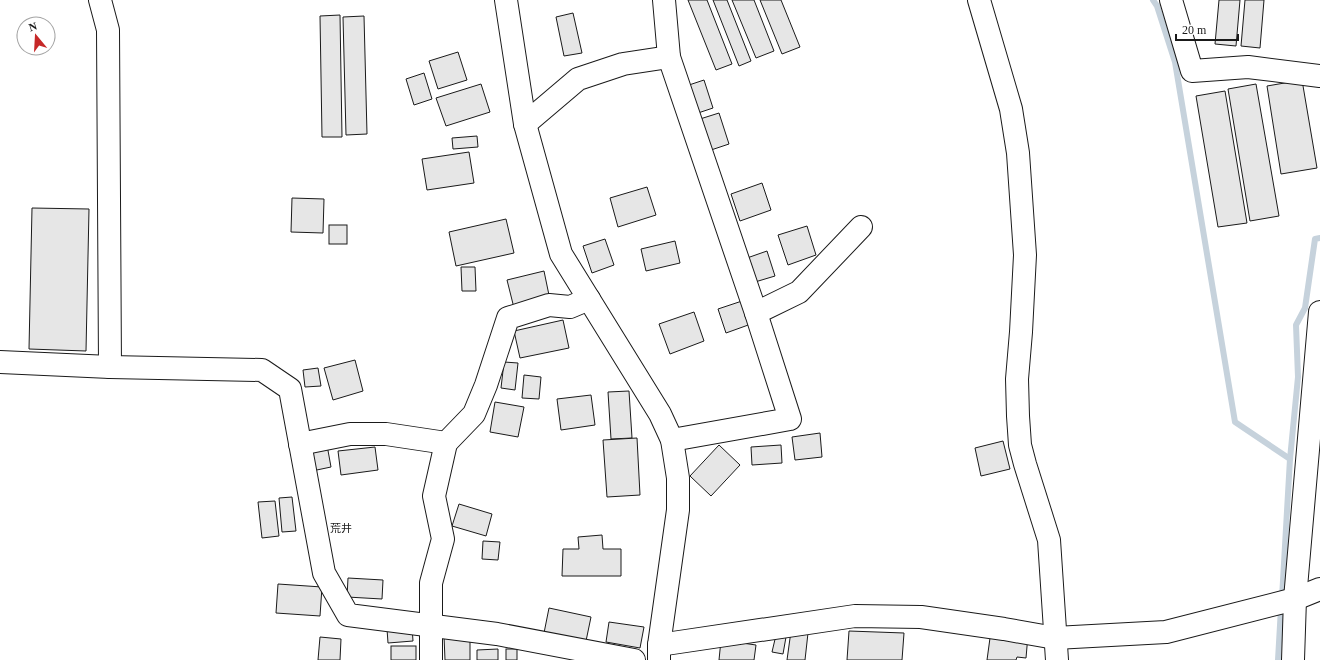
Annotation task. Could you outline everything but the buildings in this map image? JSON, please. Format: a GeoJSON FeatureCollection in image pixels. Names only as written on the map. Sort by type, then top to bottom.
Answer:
{"type":"FeatureCollection","features":[{"type":"Feature","properties":{"kind":"street"},"geometry":{"type":"LineString","coordinates":[[100,0],[108,30],[110,367]]}},
{"type":"Feature","properties":{"kind":"street"},"geometry":{"type":"LineString","coordinates":[[506,0],[525,124],[561,254],[660,414],[672,440],[678,478],[678,510],[659,652],[855,616],[921,617],[1055,638],[1166,632],[1295,600],[1320,589]]}},
{"type":"Feature","properties":{"kind":"street"},"geometry":{"type":"LineString","coordinates":[[664,0],[669,57],[756,313],[790,419],[672,440]]}},
{"type":"Feature","properties":{"kind":"street"},"geometry":{"type":"LineString","coordinates":[[979,0],[1011,110],[1018,153],[1024,255],[1021,332],[1017,379],[1020,445],[1050,540],[1057,660]]}},
{"type":"Feature","properties":{"kind":"street"},"geometry":{"type":"LineString","coordinates":[[1171,0],[1192,71],[1248,67],[1320,76]]}},
{"type":"Feature","properties":{"kind":"street"},"geometry":{"type":"LineString","coordinates":[[525,124],[578,79],[623,64],[669,57]]}},
{"type":"Feature","properties":{"kind":"street"},"geometry":{"type":"LineString","coordinates":[[756,313],[799,292],[862,227]]}},
{"type":"Feature","properties":{"kind":"street"},"geometry":{"type":"LineString","coordinates":[[431,660],[431,583],[443,539],[434,496],[446,443],[474,414],[486,385],[508,318],[549,305],[570,307],[589,299]]}},
{"type":"Feature","properties":{"kind":"street"},"geometry":{"type":"LineString","coordinates":[[1293,660],[1295,600],[1320,312]]}},
{"type":"Feature","properties":{"kind":"street"},"geometry":{"type":"LineString","coordinates":[[0,362],[110,367],[262,370],[290,389],[324,574],[348,615],[497,634],[634,660]]}},
{"type":"Feature","properties":{"kind":"street"},"geometry":{"type":"LineString","coordinates":[[300,444],[350,434],[386,434],[446,443]]}},
{"type":"Feature","properties":{"kind":"waterway"},"geometry":{"type":"LineString","coordinates":[[1153,0],[1157,6],[1175,62],[1235,422],[1290,459]]}},
{"type":"Feature","properties":{"kind":"waterway"},"geometry":{"type":"LineString","coordinates":[[1282,598],[1290,459],[1298,377],[1296,325],[1305,308],[1315,239],[1320,238]]}},
{"type":"Feature","properties":{"kind":"waterway"},"geometry":{"type":"LineString","coordinates":[[1278,660],[1281,608]]}},
{"type":"Feature","properties":{"kind":"district","name":"荒井"},"geometry":{"type":"Point","coordinates":[341,528]}}]}
